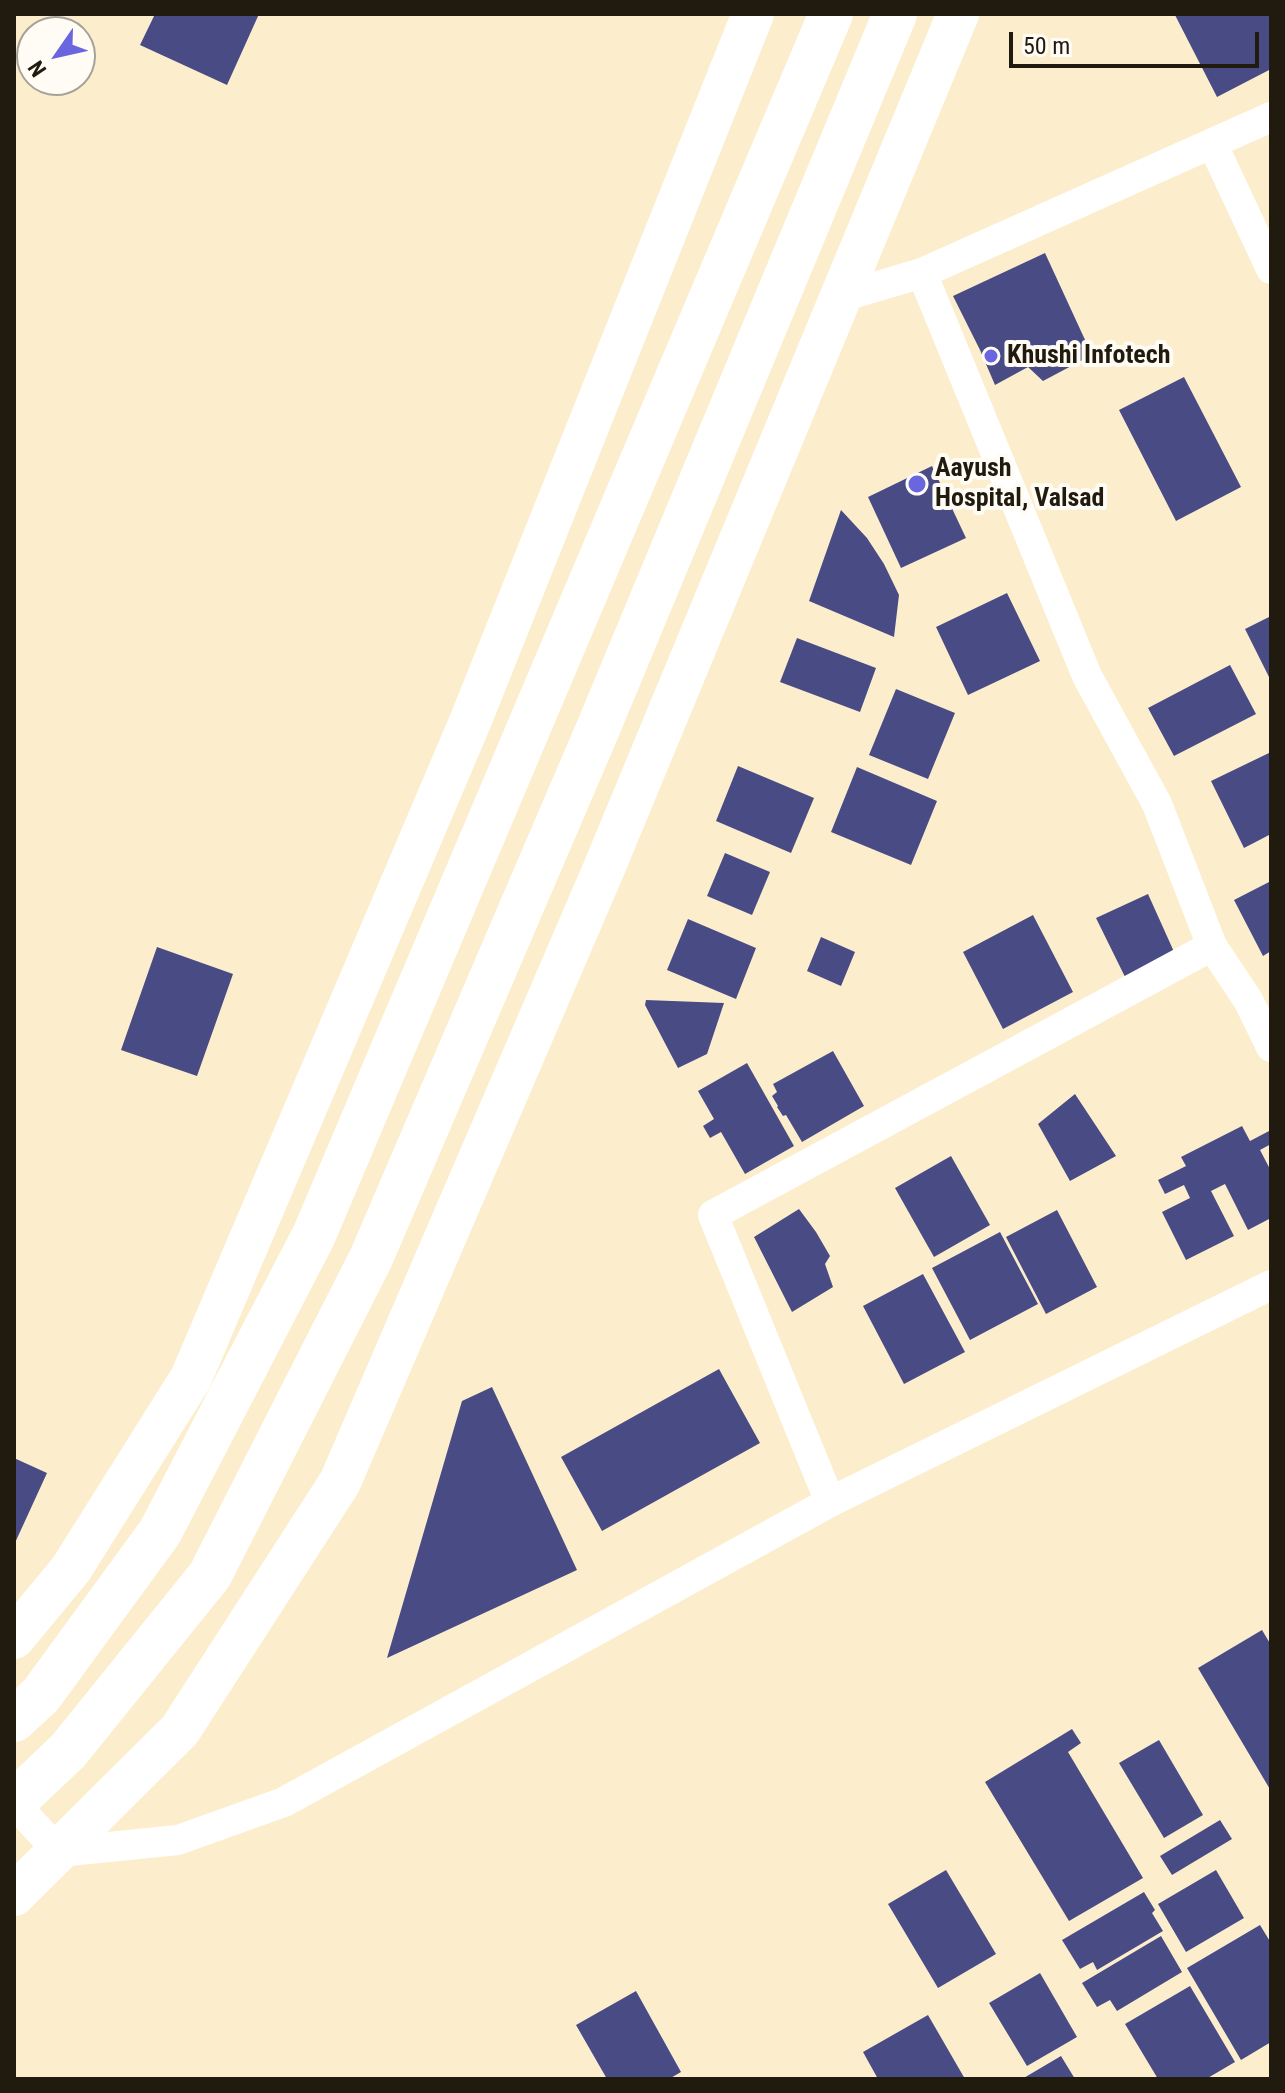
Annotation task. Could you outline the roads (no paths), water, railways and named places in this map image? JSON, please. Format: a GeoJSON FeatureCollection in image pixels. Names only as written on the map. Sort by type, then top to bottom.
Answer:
{"type":"FeatureCollection","features":[{"type":"Feature","properties":{"kind":"highway"},"geometry":{"type":"LineString","coordinates":[[14,1720],[41,1695],[160,1532],[314,1235],[831,14]]}},
{"type":"Feature","properties":{"kind":"highway"},"geometry":{"type":"LineString","coordinates":[[16,1800],[68,1751],[210,1575],[371,1258],[597,731],[895,14]]}},
{"type":"Feature","properties":{"kind":"street"},"geometry":{"type":"LineString","coordinates":[[14,1638],[71,1569],[191,1378],[470,722],[753,14]]}},
{"type":"Feature","properties":{"kind":"street"},"geometry":{"type":"LineString","coordinates":[[14,1895],[180,1730],[340,1482],[602,873],[958,14]]}},
{"type":"Feature","properties":{"kind":"street"},"geometry":{"type":"LineString","coordinates":[[841,297],[922,273],[1271,117]]}},
{"type":"Feature","properties":{"kind":"street"},"geometry":{"type":"LineString","coordinates":[[1212,143],[1271,269]]}},
{"type":"Feature","properties":{"kind":"street"},"geometry":{"type":"LineString","coordinates":[[922,273],[1087,676],[1157,804],[1212,946],[1248,1000],[1271,1047]]}},
{"type":"Feature","properties":{"kind":"street"},"geometry":{"type":"LineString","coordinates":[[830,1502],[713,1215],[1212,946]]}},
{"type":"Feature","properties":{"kind":"street"},"geometry":{"type":"LineString","coordinates":[[59,1852],[178,1840],[284,1802],[830,1502],[1271,1285]]}},
{"type":"Feature","properties":{"kind":"street"},"geometry":{"type":"LineString","coordinates":[[16,1800],[59,1852]]}},
{"type":"Feature","properties":{"kind":"place","name":"Khushi Infotech"},"geometry":{"type":"Point","coordinates":[991,356]}},
{"type":"Feature","properties":{"kind":"place","name":"Aayush Hospital, Valsad"},"geometry":{"type":"Point","coordinates":[917,484]}}]}
